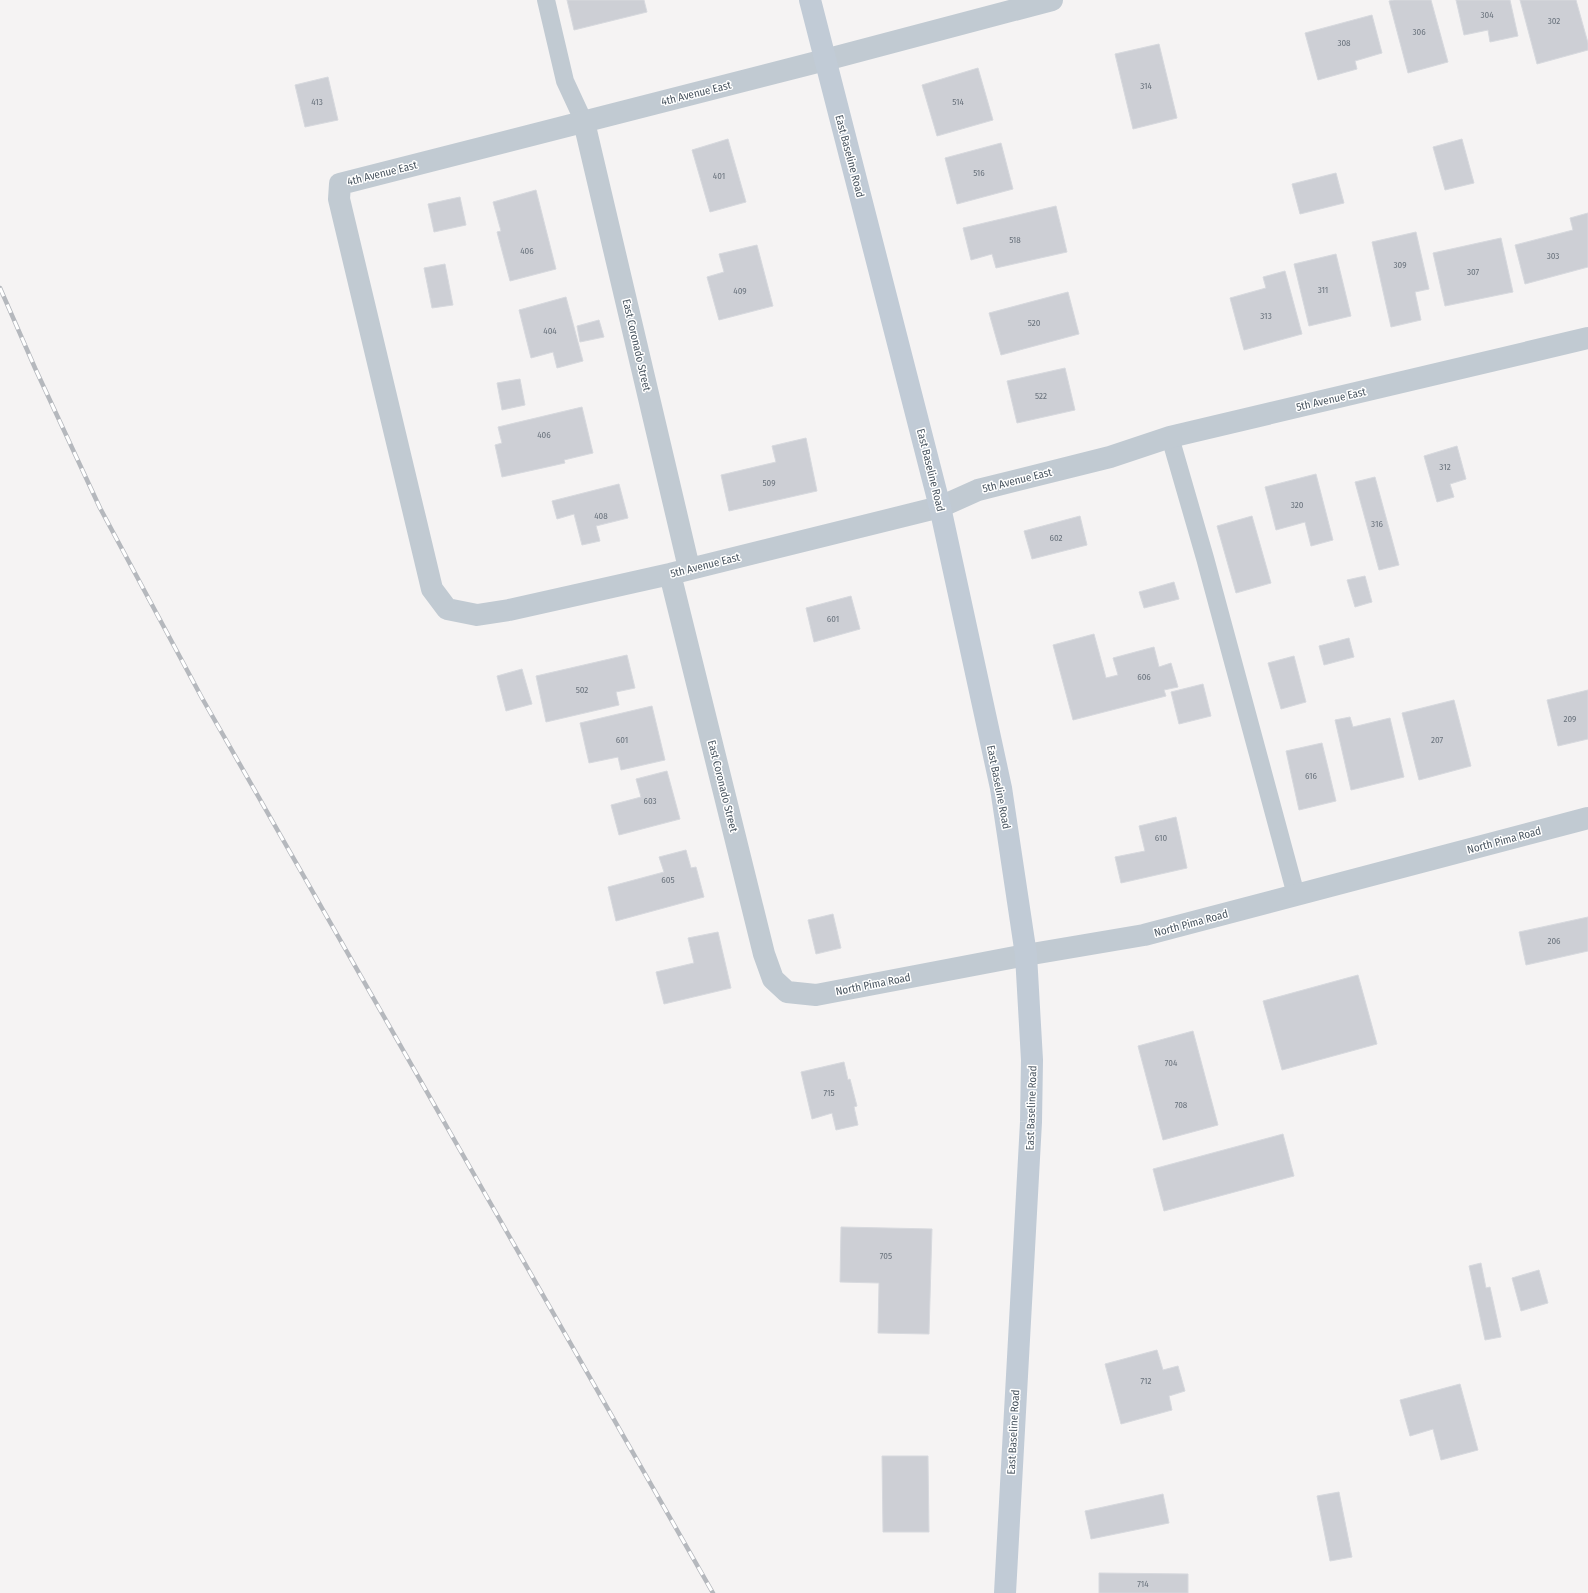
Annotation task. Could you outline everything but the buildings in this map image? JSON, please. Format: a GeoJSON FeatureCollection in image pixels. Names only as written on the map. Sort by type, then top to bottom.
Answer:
{"type":"FeatureCollection","features":[{"type":"Feature","properties":{"kind":"main road","name":"East Baseline Road"},"geometry":{"type":"LineString","coordinates":[[810,0],[940,507],[1001,788],[1026,955],[1032,1060],[1031,1122],[1005,1593]]}},
{"type":"Feature","properties":{"kind":"street","name":"4th Avenue East"},"geometry":{"type":"LineString","coordinates":[[447,609],[432,589],[346,230],[339,199],[340,184],[825,60],[1052,0]]}},
{"type":"Feature","properties":{"kind":"street","name":"East Coronado Street"},"geometry":{"type":"LineString","coordinates":[[584,122],[764,954],[773,979],[787,992]]}},
{"type":"Feature","properties":{"kind":"street","name":"5th Avenue East"},"geometry":{"type":"LineString","coordinates":[[447,609],[477,615],[509,610],[680,571],[940,507],[978,490],[1110,457],[1170,438],[1588,338]]}},
{"type":"Feature","properties":{"kind":"street","name":"North Pima Road"},"geometry":{"type":"LineString","coordinates":[[787,992],[816,996],[1026,955],[1144,935],[1588,818]]}},
{"type":"Feature","properties":{"kind":"lane"},"geometry":{"type":"LineString","coordinates":[[546,0],[565,81],[584,122]]}},
{"type":"Feature","properties":{"kind":"lane"},"geometry":{"type":"LineString","coordinates":[[1170,438],[1205,558],[1296,895]]}},
{"type":"Feature","properties":{"kind":"railway"},"geometry":{"type":"LineString","coordinates":[[0,288],[35,368],[100,508],[202,698],[713,1593]]}}]}
